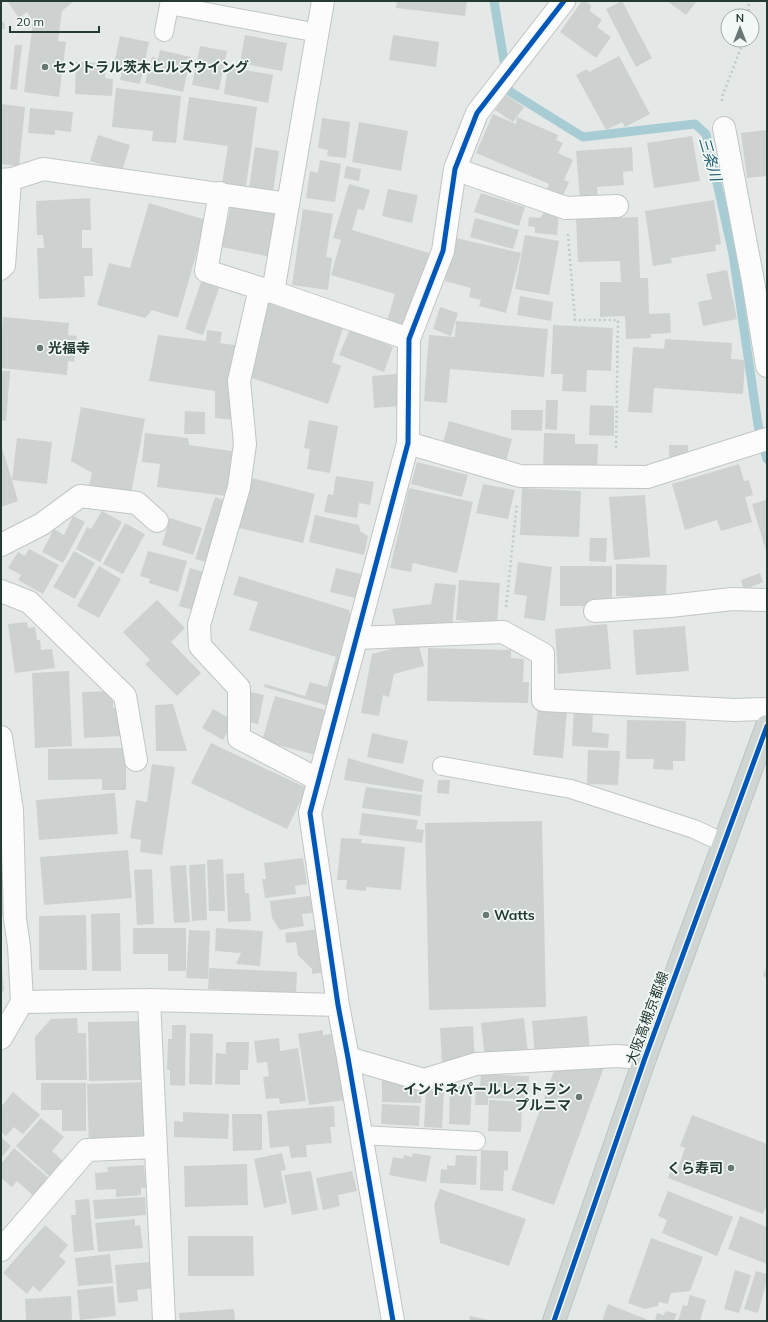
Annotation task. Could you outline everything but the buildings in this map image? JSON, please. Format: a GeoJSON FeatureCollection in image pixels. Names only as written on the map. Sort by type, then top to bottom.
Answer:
{"type":"FeatureCollection","features":[{"type":"Feature","properties":{"kind":"main road","name":"大阪高槻京都線"},"geometry":{"type":"LineString","coordinates":[[554,1321],[645,1058],[767,726]]}},
{"type":"Feature","properties":{"kind":"street"},"geometry":{"type":"LineString","coordinates":[[319,780],[239,738],[239,688],[200,646],[199,626],[239,487],[245,444],[239,381],[266,290],[288,204],[323,1]]}},
{"type":"Feature","properties":{"kind":"street"},"geometry":{"type":"LineString","coordinates":[[393,1321],[338,1005],[310,812],[408,443],[409,339],[443,251],[455,169],[477,112],[564,1]]}},
{"type":"Feature","properties":{"kind":"street"},"geometry":{"type":"LineString","coordinates":[[724,128],[754,281],[767,366]]}},
{"type":"Feature","properties":{"kind":"street"},"geometry":{"type":"LineString","coordinates":[[7,180],[43,169],[220,193],[288,204]]}},
{"type":"Feature","properties":{"kind":"street"},"geometry":{"type":"LineString","coordinates":[[455,169],[566,208],[617,206]]}},
{"type":"Feature","properties":{"kind":"street"},"geometry":{"type":"LineString","coordinates":[[220,193],[206,271],[409,339]]}},
{"type":"Feature","properties":{"kind":"street"},"geometry":{"type":"LineString","coordinates":[[408,443],[520,476],[647,477],[767,440]]}},
{"type":"Feature","properties":{"kind":"street"},"geometry":{"type":"LineString","coordinates":[[1,546],[42,524],[80,496],[137,503],[157,521]]}},
{"type":"Feature","properties":{"kind":"street"},"geometry":{"type":"LineString","coordinates":[[1,591],[29,602],[124,696],[136,760]]}},
{"type":"Feature","properties":{"kind":"street"},"geometry":{"type":"LineString","coordinates":[[595,611],[670,606],[732,599],[767,600]]}},
{"type":"Feature","properties":{"kind":"street"},"geometry":{"type":"LineString","coordinates":[[357,638],[504,632],[543,654],[543,700],[734,710],[767,709]]}},
{"type":"Feature","properties":{"kind":"street"},"geometry":{"type":"LineString","coordinates":[[1,737],[12,810],[15,919],[10,941],[22,1002],[1,1038]]}},
{"type":"Feature","properties":{"kind":"street"},"geometry":{"type":"LineString","coordinates":[[22,1002],[150,1000],[338,1005]]}},
{"type":"Feature","properties":{"kind":"street"},"geometry":{"type":"LineString","coordinates":[[150,1000],[164,1321]]}},
{"type":"Feature","properties":{"kind":"street"},"geometry":{"type":"LineString","coordinates":[[348,1058],[424,1080],[476,1064],[616,1056],[645,1058]]}},
{"type":"Feature","properties":{"kind":"street"},"geometry":{"type":"LineString","coordinates":[[1,1250],[87,1150],[156,1147]]}},
{"type":"Feature","properties":{"kind":"lane"},"geometry":{"type":"LineString","coordinates":[[164,32],[169,3],[318,33]]}},
{"type":"Feature","properties":{"kind":"lane"},"geometry":{"type":"LineString","coordinates":[[1,271],[6,266],[7,180]]}},
{"type":"Feature","properties":{"kind":"lane"},"geometry":{"type":"LineString","coordinates":[[442,766],[571,789],[694,829],[724,843]]}},
{"type":"Feature","properties":{"kind":"lane"},"geometry":{"type":"LineString","coordinates":[[362,1136],[476,1141]]}},
{"type":"Feature","properties":{"kind":"path"},"geometry":{"type":"LineString","coordinates":[[724,128],[722,97],[741,48]]}},
{"type":"Feature","properties":{"kind":"path"},"geometry":{"type":"LineString","coordinates":[[566,208],[575,320],[618,320],[616,477]]}},
{"type":"Feature","properties":{"kind":"path"},"geometry":{"type":"LineString","coordinates":[[504,632],[520,476]]}},
{"type":"Feature","properties":{"kind":"waterway","name":"三条川"},"geometry":{"type":"LineString","coordinates":[[494,1],[509,91],[583,137],[695,124],[706,134],[733,254],[758,425],[767,459]]}},
{"type":"Feature","properties":{"kind":"cycle path"},"geometry":{"type":"LineString","coordinates":[[393,1321],[338,1005],[310,813],[408,443],[409,339],[443,251],[455,169],[477,113],[564,1]]}},
{"type":"Feature","properties":{"kind":"cycle path"},"geometry":{"type":"LineString","coordinates":[[554,1321],[645,1058],[767,726]]}},
{"type":"Feature","properties":{"kind":"place","name":"セントラル茨木ヒルズウイング"},"geometry":{"type":"Point","coordinates":[45,67]}},
{"type":"Feature","properties":{"kind":"place","name":"光福寺"},"geometry":{"type":"Point","coordinates":[40,348]}},
{"type":"Feature","properties":{"kind":"place","name":"Watts"},"geometry":{"type":"Point","coordinates":[486,915]}},
{"type":"Feature","properties":{"kind":"place","name":"インドネパールレストラン プルニマ"},"geometry":{"type":"Point","coordinates":[579,1097]}},
{"type":"Feature","properties":{"kind":"place","name":"くら寿司"},"geometry":{"type":"Point","coordinates":[731,1168]}}]}
